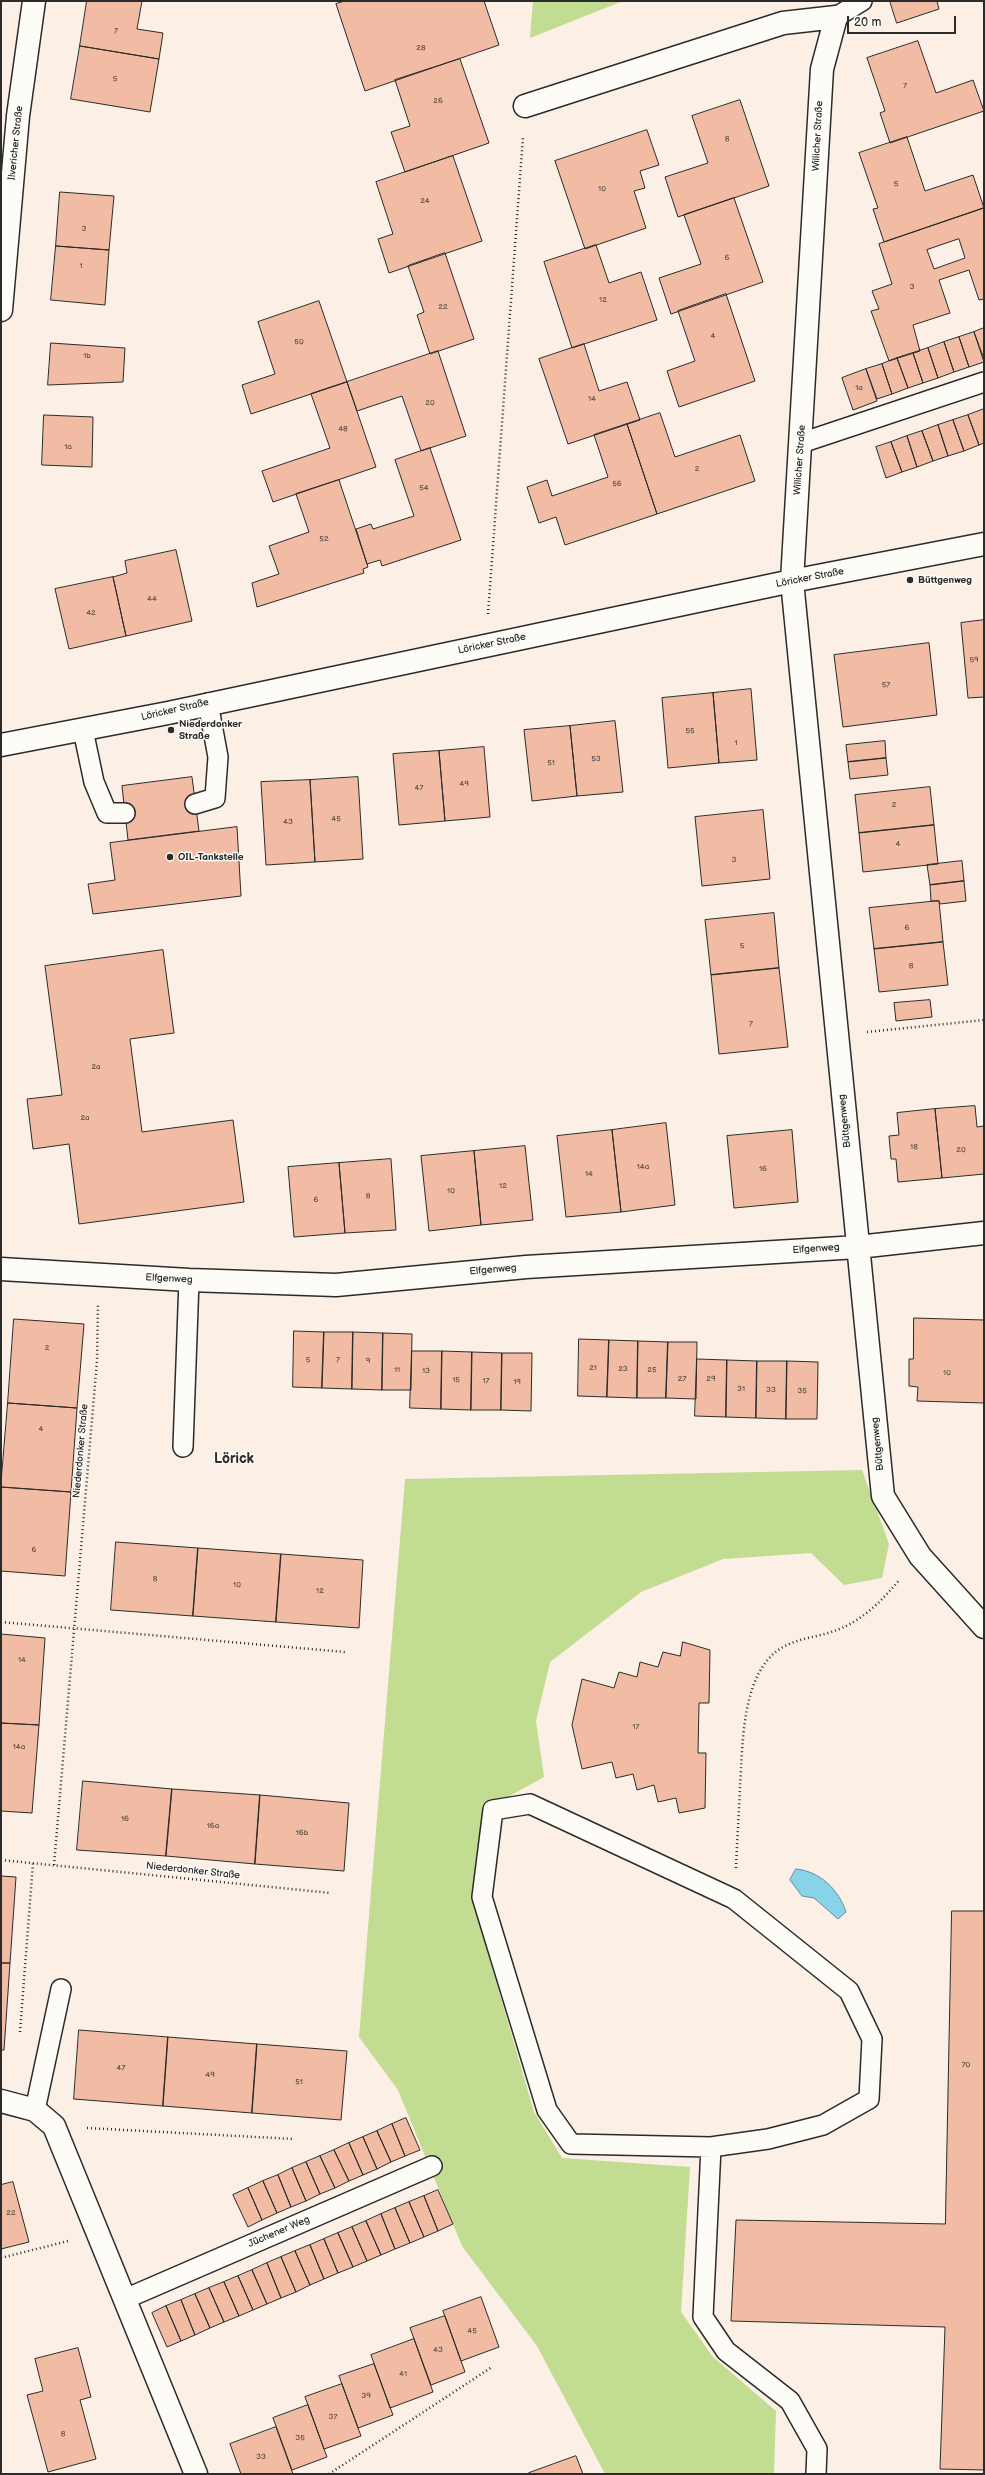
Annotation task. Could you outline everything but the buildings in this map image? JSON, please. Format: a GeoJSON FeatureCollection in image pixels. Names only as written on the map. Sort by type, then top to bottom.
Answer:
{"type":"FeatureCollection","features":[{"type":"Feature","properties":{"kind":"street","name":"Ilvericher Straße"},"geometry":{"type":"LineString","coordinates":[[1,310],[3,249],[18,116],[34,1]]}},
{"type":"Feature","properties":{"kind":"street"},"geometry":{"type":"LineString","coordinates":[[525,106],[783,23],[836,17]]}},
{"type":"Feature","properties":{"kind":"street","name":"Willicher Straße"},"geometry":{"type":"LineString","coordinates":[[792,581],[822,70],[836,17]]}},
{"type":"Feature","properties":{"kind":"street","name":"Löricker Straße"},"geometry":{"type":"LineString","coordinates":[[1,745],[83,730],[792,581],[984,544]]}},
{"type":"Feature","properties":{"kind":"street","name":"Büttgenweg"},"geometry":{"type":"LineString","coordinates":[[792,581],[836,1036],[883,1496],[920,1556],[984,1628]]}},
{"type":"Feature","properties":{"kind":"street","name":"Elfgenweg"},"geometry":{"type":"LineString","coordinates":[[1,1269],[189,1280],[336,1284],[526,1267],[858,1246],[984,1233]]}},
{"type":"Feature","properties":{"kind":"street"},"geometry":{"type":"LineString","coordinates":[[1,2101],[35,2110],[54,2126],[72,2172],[99,2233],[196,2474]]}},
{"type":"Feature","properties":{"kind":"lane"},"geometry":{"type":"LineString","coordinates":[[836,17],[862,1]]}},
{"type":"Feature","properties":{"kind":"lane"},"geometry":{"type":"LineString","coordinates":[[801,443],[984,382]]}},
{"type":"Feature","properties":{"kind":"lane"},"geometry":{"type":"LineString","coordinates":[[195,804],[214,798],[218,757],[208,703]]}},
{"type":"Feature","properties":{"kind":"lane"},"geometry":{"type":"LineString","coordinates":[[83,730],[94,782],[107,813],[125,813]]}},
{"type":"Feature","properties":{"kind":"lane"},"geometry":{"type":"LineString","coordinates":[[183,1447],[189,1280]]}},
{"type":"Feature","properties":{"kind":"lane"},"geometry":{"type":"LineString","coordinates":[[530,1804],[734,1899],[849,1991],[872,2039],[869,2099],[823,2125],[768,2139],[711,2147],[572,2144],[547,2110],[482,1897],[493,1810],[530,1804]]}},
{"type":"Feature","properties":{"kind":"lane"},"geometry":{"type":"LineString","coordinates":[[35,2110],[61,1989]]}},
{"type":"Feature","properties":{"kind":"lane"},"geometry":{"type":"LineString","coordinates":[[711,2147],[703,2317],[726,2351],[790,2401],[817,2449],[816,2474]]}},
{"type":"Feature","properties":{"kind":"lane","name":"Jüchener Weg"},"geometry":{"type":"LineString","coordinates":[[125,2299],[432,2166]]}},
{"type":"Feature","properties":{"kind":"path"},"geometry":{"type":"LineString","coordinates":[[486,645],[525,106]]}},
{"type":"Feature","properties":{"kind":"path"},"geometry":{"type":"LineString","coordinates":[[836,1036],[984,1020]]}},
{"type":"Feature","properties":{"kind":"path","name":"Niederdonker Straße"},"geometry":{"type":"LineString","coordinates":[[54,1865],[97,1360],[99,1275]]}},
{"type":"Feature","properties":{"kind":"path"},"geometry":{"type":"LineString","coordinates":[[734,1899],[744,1720],[760,1669],[771,1654],[786,1645],[836,1631],[870,1610],[886,1596],[920,1556]]}},
{"type":"Feature","properties":{"kind":"path"},"geometry":{"type":"LineString","coordinates":[[1,1622],[345,1652]]}},
{"type":"Feature","properties":{"kind":"path","name":"Niederdonker Straße"},"geometry":{"type":"LineString","coordinates":[[1,1860],[332,1892]]}},
{"type":"Feature","properties":{"kind":"path"},"geometry":{"type":"LineString","coordinates":[[20,2034],[33,1863]]}},
{"type":"Feature","properties":{"kind":"path"},"geometry":{"type":"LineString","coordinates":[[54,2126],[294,2139]]}},
{"type":"Feature","properties":{"kind":"path"},"geometry":{"type":"LineString","coordinates":[[1,2258],[99,2233]]}},
{"type":"Feature","properties":{"kind":"path"},"geometry":{"type":"LineString","coordinates":[[329,2474],[492,2367]]}},
{"type":"Feature","properties":{"kind":"green space"},"geometry":{"type":"Polygon","coordinates":[[[533,1],[623,1],[530,38],[533,1]]]}},
{"type":"Feature","properties":{"kind":"green space"},"geometry":{"type":"Polygon","coordinates":[[[862,1470],[889,1544],[882,1578],[844,1585],[811,1553],[723,1559],[641,1592],[550,1662],[536,1721],[544,1777],[486,1809],[473,1902],[534,2112],[562,2158],[690,2167],[681,2312],[713,2357],[776,2411],[774,2474],[605,2474],[537,2346],[462,2246],[398,2090],[359,2037],[405,1479],[862,1470]]]}},
{"type":"Feature","properties":{"kind":"water"},"geometry":{"type":"Polygon","coordinates":[[[796,1869],[813,1873],[827,1883],[839,1896],[846,1912],[838,1919],[814,1898],[802,1896],[790,1880],[796,1869]]]}},
{"type":"Feature","properties":{"kind":"place","name":"Büttgenweg"},"geometry":{"type":"Point","coordinates":[910,580]}},
{"type":"Feature","properties":{"kind":"place","name":"Niederdonker Straße"},"geometry":{"type":"Point","coordinates":[171,730]}},
{"type":"Feature","properties":{"kind":"place","name":"OIL-Tankstelle"},"geometry":{"type":"Point","coordinates":[170,857]}},
{"type":"Feature","properties":{"kind":"district","name":"Lörick"},"geometry":{"type":"Point","coordinates":[234,1459]}}]}
